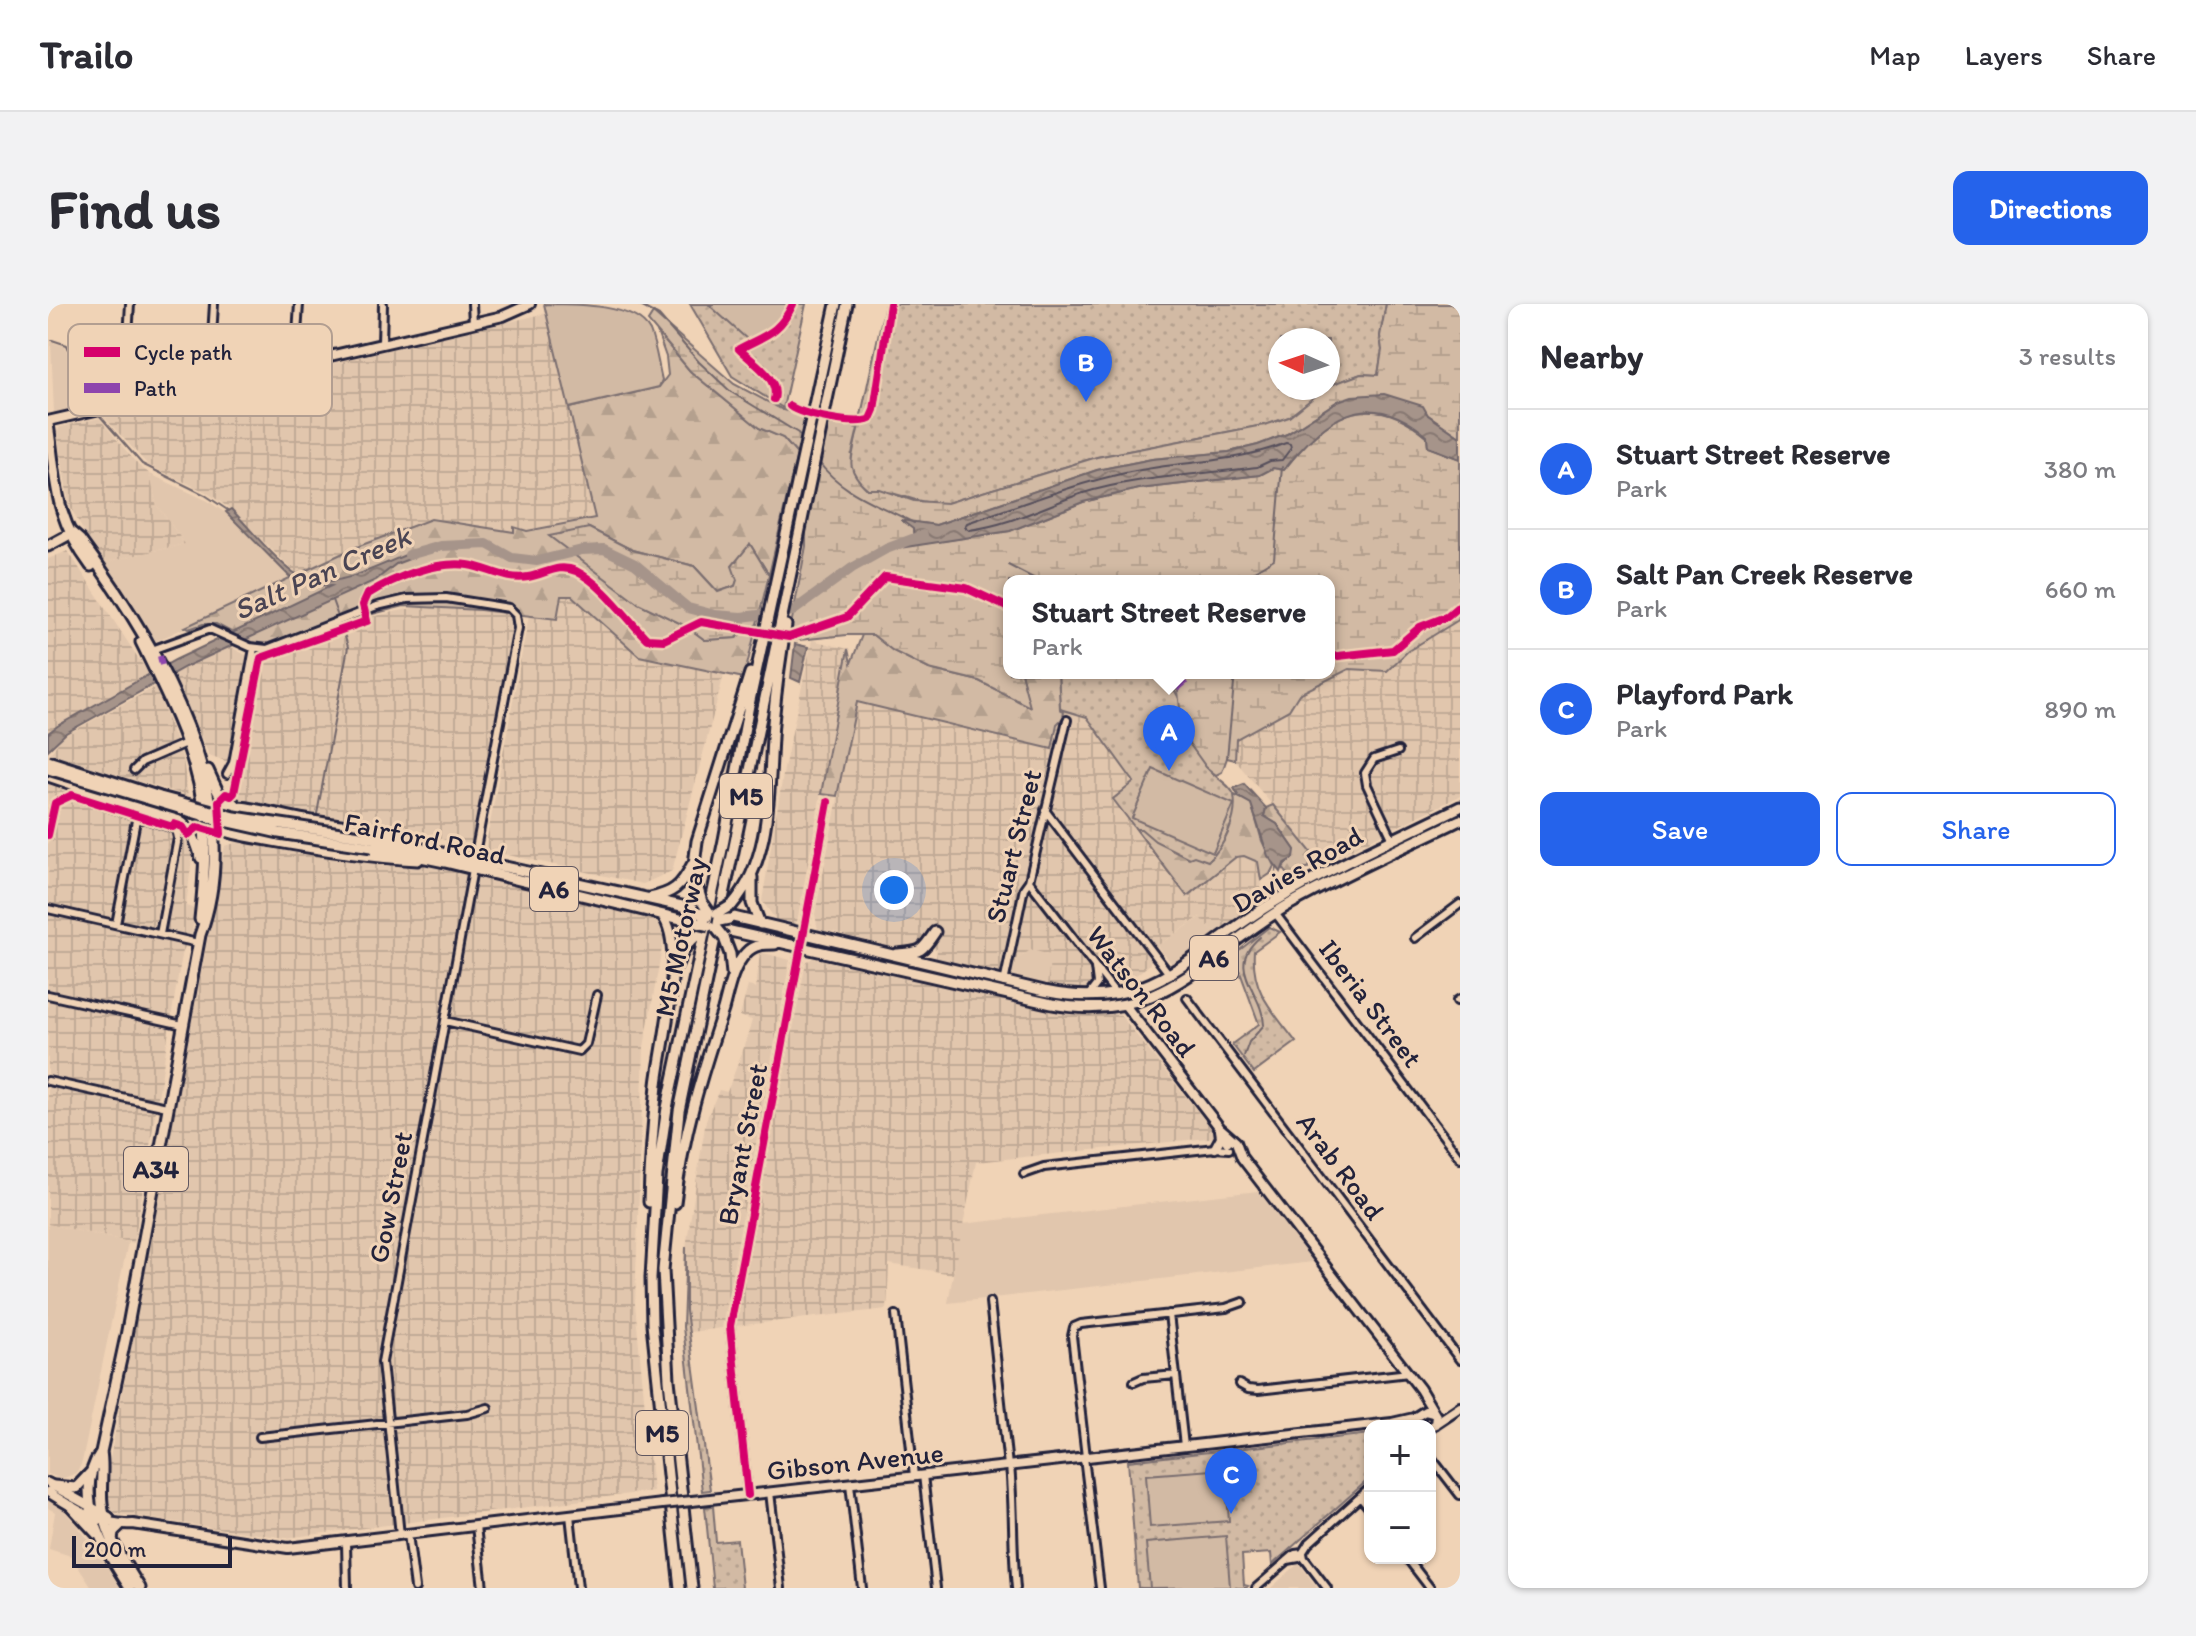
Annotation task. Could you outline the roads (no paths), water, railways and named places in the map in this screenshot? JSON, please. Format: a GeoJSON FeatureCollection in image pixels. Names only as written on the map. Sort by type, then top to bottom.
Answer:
{"type":"FeatureCollection","features":[{"type":"Feature","properties":{"kind":"highway","name":"M5 Motorway"},"geometry":{"type":"LineString","coordinates":[[680,1588],[655,1365],[651,1278],[654,1211],[667,1108],[724,840],[755,662],[836,304]]}},
{"type":"Feature","properties":{"kind":"highway"},"geometry":{"type":"LineString","coordinates":[[760,924],[752,903],[752,877],[767,806],[775,666],[798,534],[847,304]]}},
{"type":"Feature","properties":{"kind":"highway","name":"A34"},"geometry":{"type":"LineString","coordinates":[[48,423],[55,491],[64,520],[124,602],[205,776],[199,939]]}},
{"type":"Feature","properties":{"kind":"highway"},"geometry":{"type":"LineString","coordinates":[[48,546],[72,533]]}},
{"type":"Feature","properties":{"kind":"highway","name":"M5"},"geometry":{"type":"LineString","coordinates":[[649,898],[676,890],[693,862],[702,821],[755,662]]}},
{"type":"Feature","properties":{"kind":"highway","name":"M5 Motorway"},"geometry":{"type":"LineString","coordinates":[[692,1588],[669,1380],[663,1270],[679,1111],[775,666]]}},
{"type":"Feature","properties":{"kind":"highway","name":"A34"},"geometry":{"type":"LineString","coordinates":[[130,1588],[99,1536],[101,1452],[208,904],[214,849],[214,825],[206,812],[186,743],[163,681]]}},
{"type":"Feature","properties":{"kind":"highway","name":"A6"},"geometry":{"type":"LineString","coordinates":[[196,753],[205,762],[221,795],[250,810]]}},
{"type":"Feature","properties":{"kind":"highway","name":"Fairford Road"},"geometry":{"type":"LineString","coordinates":[[48,761],[218,813],[373,842],[445,862],[474,864],[649,898],[713,920]]}},
{"type":"Feature","properties":{"kind":"highway","name":"Fairford Road"},"geometry":{"type":"LineString","coordinates":[[48,769],[212,818],[289,835],[428,848],[474,864],[662,915],[713,920]]}},
{"type":"Feature","properties":{"kind":"highway"},"geometry":{"type":"LineString","coordinates":[[48,776],[178,820],[189,829],[203,865]]}},
{"type":"Feature","properties":{"kind":"highway","name":"A6"},"geometry":{"type":"LineString","coordinates":[[206,812],[226,806],[376,830],[423,843],[428,848]]}},
{"type":"Feature","properties":{"kind":"highway","name":"Davies Road"},"geometry":{"type":"LineString","coordinates":[[1117,995],[1170,975],[1276,901],[1460,807]]}},
{"type":"Feature","properties":{"kind":"highway"},"geometry":{"type":"LineString","coordinates":[[1428,823],[1460,817]]}},
{"type":"Feature","properties":{"kind":"highway","name":"Davies Road"},"geometry":{"type":"LineString","coordinates":[[1125,1005],[1182,982],[1275,913],[1460,817]]}},
{"type":"Feature","properties":{"kind":"highway"},"geometry":{"type":"LineString","coordinates":[[214,825],[254,837],[333,851],[445,862]]}},
{"type":"Feature","properties":{"kind":"highway"},"geometry":{"type":"LineString","coordinates":[[214,849],[224,837],[254,837]]}},
{"type":"Feature","properties":{"kind":"highway","name":"M5"},"geometry":{"type":"LineString","coordinates":[[693,862],[695,886],[713,920]]}},
{"type":"Feature","properties":{"kind":"highway"},"geometry":{"type":"LineString","coordinates":[[672,976],[680,955],[695,936],[732,905],[752,877]]}},
{"type":"Feature","properties":{"kind":"highway"},"geometry":{"type":"LineString","coordinates":[[651,1278],[648,1249],[651,1156],[657,1081],[672,976],[671,938],[668,922],[662,915]]}},
{"type":"Feature","properties":{"kind":"highway"},"geometry":{"type":"LineString","coordinates":[[713,920],[802,940]]}},
{"type":"Feature","properties":{"kind":"highway"},"geometry":{"type":"LineString","coordinates":[[713,920],[732,959],[731,982]]}},
{"type":"Feature","properties":{"kind":"highway","name":"A6"},"geometry":{"type":"LineString","coordinates":[[713,920],[743,920],[760,924],[898,969],[1065,1006],[1091,1008],[1125,1005]]}},
{"type":"Feature","properties":{"kind":"highway","name":"A6"},"geometry":{"type":"LineString","coordinates":[[713,920],[786,944],[802,940],[1053,993],[1087,997],[1117,995]]}},
{"type":"Feature","properties":{"kind":"highway"},"geometry":{"type":"LineString","coordinates":[[887,956],[918,953],[935,932]]}},
{"type":"Feature","properties":{"kind":"highway","name":"M5"},"geometry":{"type":"LineString","coordinates":[[665,1310],[676,1191],[688,1118],[731,982],[742,957],[749,950],[760,945],[786,944]]}},
{"type":"Feature","properties":{"kind":"highway","name":"Watson Road"},"geometry":{"type":"LineString","coordinates":[[1117,995],[1125,1005]]}},
{"type":"Feature","properties":{"kind":"highway","name":"A34"},"geometry":{"type":"LineString","coordinates":[[101,1452],[90,1490],[98,1516],[140,1588]]}},
{"type":"Feature","properties":{"kind":"highway"},"geometry":{"type":"LineString","coordinates":[[50,1487],[76,1488],[94,1469]]}},
{"type":"Feature","properties":{"kind":"highway"},"geometry":{"type":"LineString","coordinates":[[71,1506],[99,1536]]}},
{"type":"Feature","properties":{"kind":"highway"},"geometry":{"type":"LineString","coordinates":[[112,1541],[113,1532],[120,1525]]}},
{"type":"Feature","properties":{"kind":"main road"},"geometry":{"type":"LineString","coordinates":[[332,356],[509,314],[530,304]]}},
{"type":"Feature","properties":{"kind":"main road"},"geometry":{"type":"LineString","coordinates":[[48,423],[78,416]]}},
{"type":"Feature","properties":{"kind":"main road","name":"Watson Road"},"geometry":{"type":"LineString","coordinates":[[1125,1005],[1423,1392],[1429,1420]]}},
{"type":"Feature","properties":{"kind":"main road"},"geometry":{"type":"LineString","coordinates":[[1215,1148],[1221,1137],[1220,1128]]}},
{"type":"Feature","properties":{"kind":"main road"},"geometry":{"type":"LineString","coordinates":[[1431,1420],[1457,1409]]}},
{"type":"Feature","properties":{"kind":"main road","name":"Gibson Avenue"},"geometry":{"type":"LineString","coordinates":[[98,1516],[284,1548],[1364,1426]]}},
{"type":"Feature","properties":{"kind":"main road"},"geometry":{"type":"LineString","coordinates":[[50,1487],[98,1516]]}},
{"type":"Feature","properties":{"kind":"main road"},"geometry":{"type":"LineString","coordinates":[[50,1487],[71,1506],[98,1516]]}},
{"type":"Feature","properties":{"kind":"main road","name":"Gibson Avenue"},"geometry":{"type":"LineString","coordinates":[[98,1516],[120,1525],[133,1524]]}},
{"type":"Feature","properties":{"kind":"street"},"geometry":{"type":"LineString","coordinates":[[129,324],[130,304]]}},
{"type":"Feature","properties":{"kind":"street"},"geometry":{"type":"LineString","coordinates":[[213,324],[214,304]]}},
{"type":"Feature","properties":{"kind":"street"},"geometry":{"type":"LineString","coordinates":[[298,324],[299,304]]}},
{"type":"Feature","properties":{"kind":"street"},"geometry":{"type":"LineString","coordinates":[[382,344],[383,304]]}},
{"type":"Feature","properties":{"kind":"street"},"geometry":{"type":"LineString","coordinates":[[472,304],[473,323]]}},
{"type":"Feature","properties":{"kind":"street","name":"Gow Street"},"geometry":{"type":"LineString","coordinates":[[149,651],[204,630],[220,631],[254,648],[273,647],[377,606],[407,599],[446,598],[499,605],[513,611],[518,619],[382,1361],[387,1423],[415,1588]]}},
{"type":"Feature","properties":{"kind":"street"},"geometry":{"type":"LineString","coordinates":[[227,774],[234,758],[254,648]]}},
{"type":"Feature","properties":{"kind":"street","name":"Stuart Street"},"geometry":{"type":"LineString","coordinates":[[1004,983],[1024,888],[1029,881],[1067,720]]}},
{"type":"Feature","properties":{"kind":"street"},"geometry":{"type":"LineString","coordinates":[[134,770],[142,762],[186,743]]}},
{"type":"Feature","properties":{"kind":"street"},"geometry":{"type":"LineString","coordinates":[[1398,751],[1374,759],[1365,773],[1367,785],[1399,850]]}},
{"type":"Feature","properties":{"kind":"street"},"geometry":{"type":"LineString","coordinates":[[48,835],[55,803],[65,796],[76,795],[173,827],[178,832],[178,838],[160,934]]}},
{"type":"Feature","properties":{"kind":"street","name":"Bryant Street"},"geometry":{"type":"LineString","coordinates":[[748,1495],[730,1326],[828,802]]}},
{"type":"Feature","properties":{"kind":"street"},"geometry":{"type":"LineString","coordinates":[[1045,810],[1170,975]]}},
{"type":"Feature","properties":{"kind":"street"},"geometry":{"type":"LineString","coordinates":[[116,924],[137,815]]}},
{"type":"Feature","properties":{"kind":"street","name":"Watson Road"},"geometry":{"type":"LineString","coordinates":[[1029,881],[1117,995]]}},
{"type":"Feature","properties":{"kind":"street"},"geometry":{"type":"LineString","coordinates":[[1415,938],[1460,904]]}},
{"type":"Feature","properties":{"kind":"street"},"geometry":{"type":"LineString","coordinates":[[48,909],[160,934],[199,939]]}},
{"type":"Feature","properties":{"kind":"street","name":"Iberia Street"},"geometry":{"type":"LineString","coordinates":[[1275,913],[1460,1158]]}},
{"type":"Feature","properties":{"kind":"street"},"geometry":{"type":"LineString","coordinates":[[1087,997],[1097,984],[1094,965]]}},
{"type":"Feature","properties":{"kind":"street"},"geometry":{"type":"LineString","coordinates":[[48,995],[183,1025]]}},
{"type":"Feature","properties":{"kind":"street"},"geometry":{"type":"LineString","coordinates":[[445,1021],[579,1051],[586,1044],[597,995]]}},
{"type":"Feature","properties":{"kind":"street","name":"Arab Road"},"geometry":{"type":"LineString","coordinates":[[1187,998],[1460,1360]]}},
{"type":"Feature","properties":{"kind":"street"},"geometry":{"type":"LineString","coordinates":[[48,1081],[167,1107]]}},
{"type":"Feature","properties":{"kind":"street"},"geometry":{"type":"LineString","coordinates":[[1024,1174],[1044,1167],[1231,1145]]}},
{"type":"Feature","properties":{"kind":"street"},"geometry":{"type":"LineString","coordinates":[[990,1302],[1014,1509],[1012,1547],[1016,1588]]}},
{"type":"Feature","properties":{"kind":"street"},"geometry":{"type":"LineString","coordinates":[[1100,1588],[1072,1336],[1074,1327],[1226,1308],[1243,1302]]}},
{"type":"Feature","properties":{"kind":"street"},"geometry":{"type":"LineString","coordinates":[[1169,1314],[1184,1446]]}},
{"type":"Feature","properties":{"kind":"street"},"geometry":{"type":"LineString","coordinates":[[896,1315],[936,1588]]}},
{"type":"Feature","properties":{"kind":"street"},"geometry":{"type":"LineString","coordinates":[[1239,1384],[1258,1390],[1409,1373]]}},
{"type":"Feature","properties":{"kind":"street"},"geometry":{"type":"LineString","coordinates":[[1134,1382],[1143,1378],[1176,1375]]}},
{"type":"Feature","properties":{"kind":"street"},"geometry":{"type":"LineString","coordinates":[[260,1437],[467,1414],[488,1408]]}},
{"type":"Feature","properties":{"kind":"street"},"geometry":{"type":"LineString","coordinates":[[1436,1464],[1460,1495]]}},
{"type":"Feature","properties":{"kind":"street"},"geometry":{"type":"LineString","coordinates":[[850,1484],[862,1588]]}},
{"type":"Feature","properties":{"kind":"street"},"geometry":{"type":"LineString","coordinates":[[770,1492],[781,1588]]}},
{"type":"Feature","properties":{"kind":"street"},"geometry":{"type":"LineString","coordinates":[[1327,1588],[1303,1553],[1308,1544],[1366,1492]]}},
{"type":"Feature","properties":{"kind":"street"},"geometry":{"type":"LineString","coordinates":[[1360,1497],[1364,1502]]}},
{"type":"Feature","properties":{"kind":"street"},"geometry":{"type":"LineString","coordinates":[[570,1515],[578,1588]]}},
{"type":"Feature","properties":{"kind":"street"},"geometry":{"type":"LineString","coordinates":[[476,1526],[483,1588]]}},
{"type":"Feature","properties":{"kind":"street"},"geometry":{"type":"LineString","coordinates":[[346,1542],[347,1588]]}},
{"type":"Feature","properties":{"kind":"street"},"geometry":{"type":"LineString","coordinates":[[1256,1588],[1298,1552],[1303,1553]]}},
{"type":"Feature","properties":{"kind":"street"},"geometry":{"type":"LineString","coordinates":[[1412,1564],[1430,1588]]}},
{"type":"Feature","properties":{"kind":"water"},"geometry":{"type":"Polygon","coordinates":[[[1384,394],[1423,406],[1428,415],[1460,437],[1460,459],[1428,447],[1427,436],[1405,421],[1385,412],[1366,411],[1348,414],[1331,423],[1284,470],[1273,468],[1260,475],[1139,489],[1083,502],[1010,531],[906,547],[914,540],[913,529],[901,520],[936,525],[1097,470],[1152,459],[1229,452],[1258,445],[1287,434],[1338,401],[1352,396],[1384,394]]]}},
{"type":"Feature","properties":{"kind":"water"},"geometry":{"type":"Polygon","coordinates":[[[231,509],[277,558],[307,579],[339,580],[418,550],[420,555],[396,564],[376,580],[185,667],[66,733],[48,750],[48,733],[59,725],[175,660],[331,586],[306,584],[289,576],[226,512],[231,509]]]}},
{"type":"Feature","properties":{"kind":"water"},"geometry":{"type":"Polygon","coordinates":[[[795,644],[808,647],[800,682],[791,678],[795,644]]]}},
{"type":"Feature","properties":{"kind":"water"},"geometry":{"type":"Polygon","coordinates":[[[1244,784],[1266,808],[1264,816],[1277,824],[1295,850],[1294,858],[1284,864],[1281,872],[1268,856],[1251,804],[1239,797],[1234,788],[1244,784]]]}},
{"type":"Feature","properties":{"kind":"waterway"},"geometry":{"type":"LineString","coordinates":[[637,304],[659,316],[699,362],[731,392],[802,438]]}},
{"type":"Feature","properties":{"kind":"waterway"},"geometry":{"type":"LineString","coordinates":[[52,340],[68,347]]}},
{"type":"Feature","properties":{"kind":"waterway"},"geometry":{"type":"LineString","coordinates":[[100,416],[142,464],[205,495],[229,511]]}},
{"type":"Feature","properties":{"kind":"waterway"},"geometry":{"type":"LineString","coordinates":[[817,460],[849,490],[914,523]]}},
{"type":"Feature","properties":{"kind":"waterway"},"geometry":{"type":"LineString","coordinates":[[1248,575],[1274,559],[1282,467]]}},
{"type":"Feature","properties":{"kind":"waterway","name":"Salt Pan Creek"},"geometry":{"type":"LineString","coordinates":[[409,555],[441,546],[487,544],[512,558],[537,561],[582,550],[604,549],[635,564],[688,608],[741,617],[793,611],[852,568],[886,549],[923,535]]}},
{"type":"Feature","properties":{"kind":"waterway"},"geometry":{"type":"LineString","coordinates":[[1008,565],[1027,575]]}},
{"type":"Feature","properties":{"kind":"waterway"},"geometry":{"type":"LineString","coordinates":[[332,600],[337,614]]}},
{"type":"Feature","properties":{"kind":"waterway"},"geometry":{"type":"LineString","coordinates":[[317,814],[348,647],[343,630]]}},
{"type":"Feature","properties":{"kind":"waterway"},"geometry":{"type":"LineString","coordinates":[[1227,758],[1234,679]]}},
{"type":"Feature","properties":{"kind":"waterway"},"geometry":{"type":"LineString","coordinates":[[1270,893],[1277,868]]}},
{"type":"Feature","properties":{"kind":"waterway"},"geometry":{"type":"LineString","coordinates":[[1244,1056],[1249,1042],[1264,1025],[1245,970],[1245,959],[1260,937]]}},
{"type":"Feature","properties":{"kind":"place","name":"Salt Pan Creek Reserve"},"geometry":{"type":"Point","coordinates":[1086,402]}},
{"type":"Feature","properties":{"kind":"place","name":"Stuart Street Reserve"},"geometry":{"type":"Point","coordinates":[1169,771]}},
{"type":"Feature","properties":{"kind":"place","name":"Playford Park"},"geometry":{"type":"Point","coordinates":[1231,1514]}}]}
